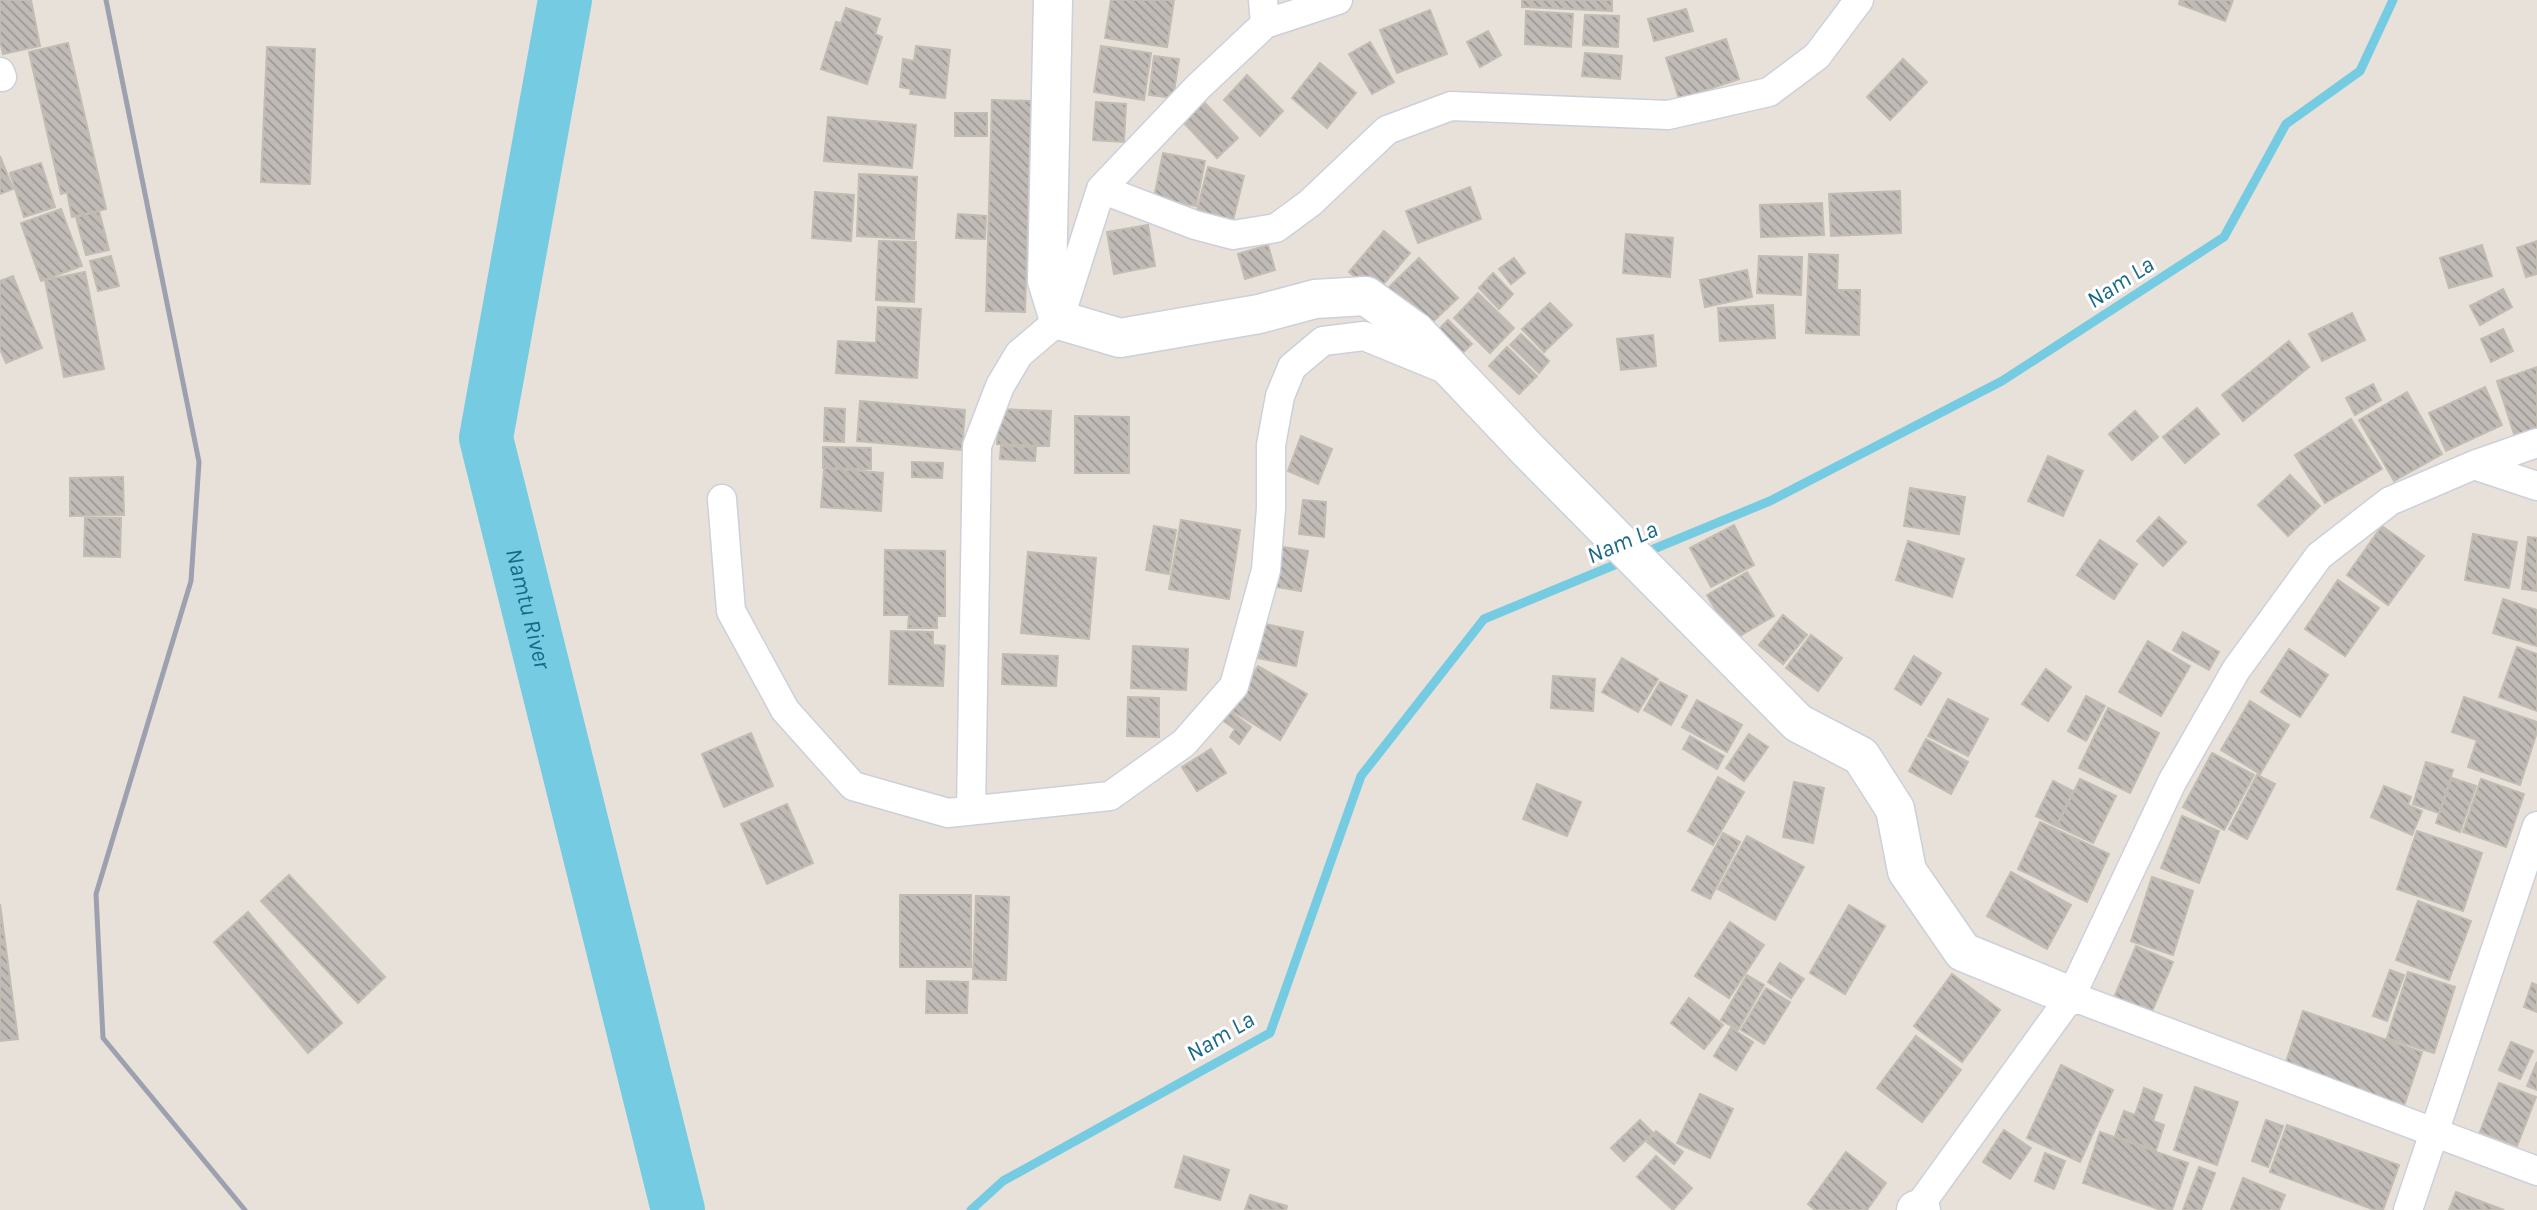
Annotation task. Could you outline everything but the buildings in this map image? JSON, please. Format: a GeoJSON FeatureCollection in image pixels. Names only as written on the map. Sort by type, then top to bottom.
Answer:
{"type":"FeatureCollection","features":[{"type":"Feature","properties":{"kind":"street"},"geometry":{"type":"LineString","coordinates":[[1053,0],[1047,281],[1059,320]]}},
{"type":"Feature","properties":{"kind":"street"},"geometry":{"type":"LineString","coordinates":[[971,810],[977,446],[1000,386],[1019,354],[1059,320],[1101,189],[1198,87],[1264,12],[1338,0]]}},
{"type":"Feature","properties":{"kind":"street"},"geometry":{"type":"LineString","coordinates":[[1101,189],[1195,225],[1233,235],[1276,228],[1310,203],[1387,130],[1451,106],[1668,116],[1769,92],[1817,56],[1859,0]]}},
{"type":"Feature","properties":{"kind":"street"},"geometry":{"type":"LineString","coordinates":[[1059,320],[1120,338],[1259,314],[1315,299],[1366,296],[1416,332],[1527,449],[1798,723],[1861,756],[1895,809],[1907,871],[1963,952],[2071,996],[2537,1171]]}},
{"type":"Feature","properties":{"kind":"street"},"geometry":{"type":"LineString","coordinates":[[722,499],[731,611],[785,710],[853,786],[948,813],[1110,796],[1184,743],[1234,687],[1266,570],[1271,508],[1271,445],[1280,396],[1292,367],[1324,341],[1364,336],[1455,373]]}},
{"type":"Feature","properties":{"kind":"street"},"geometry":{"type":"LineString","coordinates":[[1918,1210],[2071,996],[2172,782],[2236,670],[2319,556],[2390,501],[2537,443]]}},
{"type":"Feature","properties":{"kind":"street"},"geometry":{"type":"LineString","coordinates":[[2474,466],[2537,486]]}},
{"type":"Feature","properties":{"kind":"street"},"geometry":{"type":"LineString","coordinates":[[2408,1210],[2537,826]]}},
{"type":"Feature","properties":{"kind":"waterway","name":"Namtu River"},"geometry":{"type":"LineString","coordinates":[[565,0],[486,438],[678,1210]]}},
{"type":"Feature","properties":{"kind":"waterway","name":"Nam La"},"geometry":{"type":"LineString","coordinates":[[1644,553],[1770,501],[2002,381],[2224,237],[2286,124],[2360,71],[2393,0]]}},
{"type":"Feature","properties":{"kind":"waterway","name":"Nam La"},"geometry":{"type":"LineString","coordinates":[[971,1210],[1003,1181],[1270,1033],[1361,776],[1484,619],[1624,561]]}},
{"type":"Feature","properties":{"kind":"railway"},"geometry":{"type":"LineString","coordinates":[[106,0],[199,462],[191,581],[96,894],[103,1038],[245,1210]]}}]}
